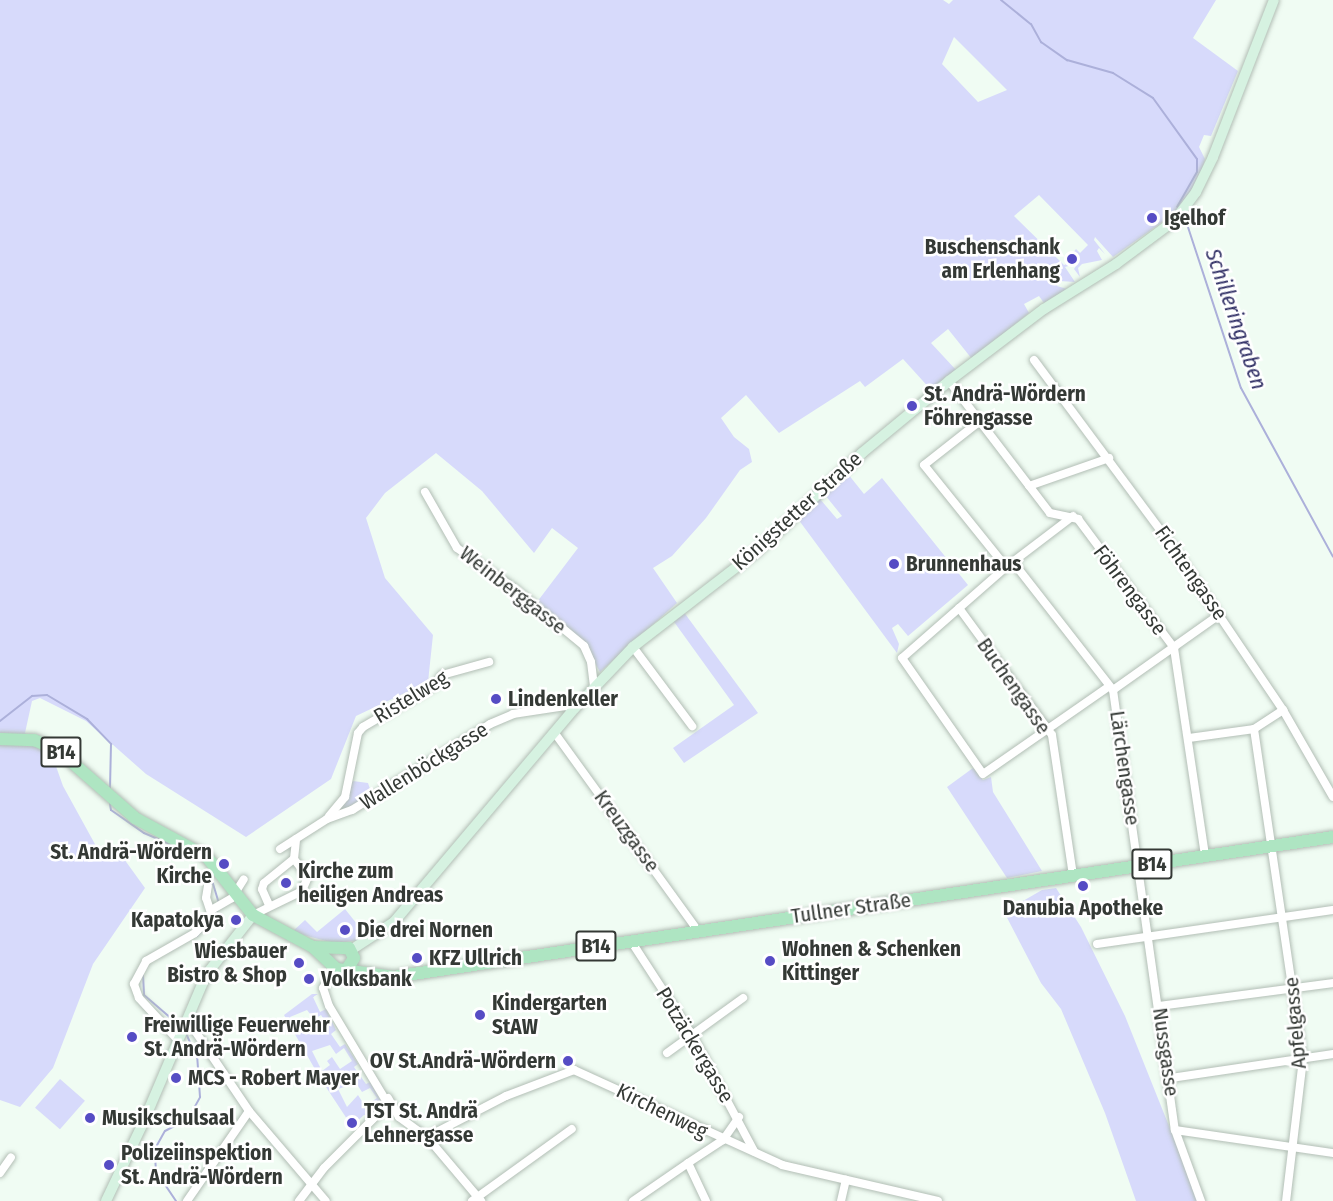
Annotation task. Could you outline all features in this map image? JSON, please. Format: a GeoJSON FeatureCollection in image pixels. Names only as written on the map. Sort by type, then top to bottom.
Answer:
{"type":"FeatureCollection","features":[{"type":"Feature","properties":{"kind":"main road","name":"Königstetter Straße"},"geometry":{"type":"LineString","coordinates":[[344,961],[394,922],[554,732],[633,647],[756,552],[855,459],[949,381],[1044,309],[1116,264],[1175,220],[1203,178],[1274,0]]}},
{"type":"Feature","properties":{"kind":"main road","name":"B14"},"geometry":{"type":"LineString","coordinates":[[0,739],[34,740],[58,750],[111,800],[207,857],[253,915],[313,947],[344,961],[346,946],[313,947]]}},
{"type":"Feature","properties":{"kind":"main road","name":"Tullner Straße"},"geometry":{"type":"LineString","coordinates":[[344,961],[369,974],[393,977],[1333,837]]}},
{"type":"Feature","properties":{"kind":"main road"},"geometry":{"type":"LineString","coordinates":[[106,1201],[144,1123],[177,1039],[206,975],[253,915]]}},
{"type":"Feature","properties":{"kind":"street","name":"Fichtengasse"},"geometry":{"type":"LineString","coordinates":[[1034,360],[1109,458],[1219,615],[1283,710],[1333,797]]}},
{"type":"Feature","properties":{"kind":"street"},"geometry":{"type":"LineString","coordinates":[[949,381],[1050,513],[1073,516]]}},
{"type":"Feature","properties":{"kind":"street","name":"Lärchengasse"},"geometry":{"type":"LineString","coordinates":[[980,421],[924,465],[1111,688],[1143,899]]}},
{"type":"Feature","properties":{"kind":"street"},"geometry":{"type":"LineString","coordinates":[[1029,486],[1109,458]]}},
{"type":"Feature","properties":{"kind":"street","name":"Weinberggasse"},"geometry":{"type":"LineString","coordinates":[[425,492],[457,548],[514,588],[584,646],[591,662],[594,687]]}},
{"type":"Feature","properties":{"kind":"street"},"geometry":{"type":"LineString","coordinates":[[1073,516],[1010,565],[902,658],[987,774],[1219,615]]}},
{"type":"Feature","properties":{"kind":"street","name":"Föhrengasse"},"geometry":{"type":"LineString","coordinates":[[1073,516],[1174,648],[1205,856]]}},
{"type":"Feature","properties":{"kind":"street","name":"Buchengasse"},"geometry":{"type":"LineString","coordinates":[[959,608],[1049,730],[1073,876]]}},
{"type":"Feature","properties":{"kind":"street"},"geometry":{"type":"LineString","coordinates":[[633,647],[692,726]]}},
{"type":"Feature","properties":{"kind":"street","name":"Ristelweg"},"geometry":{"type":"LineString","coordinates":[[327,819],[345,797],[358,733],[363,727],[435,685],[442,675],[489,662]]}},
{"type":"Feature","properties":{"kind":"street","name":"Wallenböckgasse"},"geometry":{"type":"LineString","coordinates":[[280,849],[327,819],[352,810],[460,741],[513,714],[565,706],[575,708]]}},
{"type":"Feature","properties":{"kind":"street"},"geometry":{"type":"LineString","coordinates":[[1189,738],[1254,729],[1283,710]]}},
{"type":"Feature","properties":{"kind":"street","name":"Apfelgasse"},"geometry":{"type":"LineString","coordinates":[[1254,729],[1303,1059],[1286,1201]]}},
{"type":"Feature","properties":{"kind":"street","name":"Kreuzgasse"},"geometry":{"type":"LineString","coordinates":[[554,732],[698,931]]}},
{"type":"Feature","properties":{"kind":"street"},"geometry":{"type":"LineString","coordinates":[[253,915],[269,905],[302,891],[308,877],[294,859],[296,839]]}},
{"type":"Feature","properties":{"kind":"street"},"geometry":{"type":"LineString","coordinates":[[269,905],[262,889],[264,884],[294,859]]}},
{"type":"Feature","properties":{"kind":"street"},"geometry":{"type":"LineString","coordinates":[[177,1039],[139,998],[136,976],[156,954],[203,926],[218,906],[235,894],[244,879]]}},
{"type":"Feature","properties":{"kind":"street"},"geometry":{"type":"LineString","coordinates":[[208,886],[206,898],[218,906]]}},
{"type":"Feature","properties":{"kind":"street","name":"Nussgasse"},"geometry":{"type":"LineString","coordinates":[[1143,899],[1171,1078],[1175,1130],[1201,1201]]}},
{"type":"Feature","properties":{"kind":"street"},"geometry":{"type":"LineString","coordinates":[[1097,944],[1333,910]]}},
{"type":"Feature","properties":{"kind":"street","name":"Potzäckergasse"},"geometry":{"type":"LineString","coordinates":[[631,941],[692,1035],[739,1117],[754,1151]]}},
{"type":"Feature","properties":{"kind":"street"},"geometry":{"type":"LineString","coordinates":[[344,961],[323,988],[330,1006],[399,1117],[427,1137],[477,1200],[572,1129]]}},
{"type":"Feature","properties":{"kind":"street"},"geometry":{"type":"LineString","coordinates":[[1159,1006],[1333,982]]}},
{"type":"Feature","properties":{"kind":"street"},"geometry":{"type":"LineString","coordinates":[[667,1053],[743,998]]}},
{"type":"Feature","properties":{"kind":"street"},"geometry":{"type":"LineString","coordinates":[[186,1022],[249,1111],[313,1183],[326,1201]]}},
{"type":"Feature","properties":{"kind":"street"},"geometry":{"type":"LineString","coordinates":[[1171,1078],[1333,1054]]}},
{"type":"Feature","properties":{"kind":"street","name":"Kirchenweg"},"geometry":{"type":"LineString","coordinates":[[427,1137],[506,1096],[574,1070],[723,1140],[754,1151],[782,1166],[938,1201]]}},
{"type":"Feature","properties":{"kind":"street"},"geometry":{"type":"LineString","coordinates":[[299,1201],[313,1183],[386,1109],[388,1098]]}},
{"type":"Feature","properties":{"kind":"street"},"geometry":{"type":"LineString","coordinates":[[187,1201],[249,1111]]}},
{"type":"Feature","properties":{"kind":"street"},"geometry":{"type":"LineString","coordinates":[[376,1119],[399,1117]]}},
{"type":"Feature","properties":{"kind":"street"},"geometry":{"type":"LineString","coordinates":[[633,1201],[723,1140],[739,1117]]}},
{"type":"Feature","properties":{"kind":"street"},"geometry":{"type":"LineString","coordinates":[[1175,1130],[1293,1144],[1333,1152]]}},
{"type":"Feature","properties":{"kind":"street"},"geometry":{"type":"LineString","coordinates":[[0,1173],[11,1157]]}},
{"type":"Feature","properties":{"kind":"street"},"geometry":{"type":"LineString","coordinates":[[688,1163],[706,1201]]}},
{"type":"Feature","properties":{"kind":"street"},"geometry":{"type":"LineString","coordinates":[[841,1201],[846,1180]]}},
{"type":"Feature","properties":{"kind":"shaded area"},"geometry":{"type":"Polygon","coordinates":[[[0,0],[943,0],[949,4],[953,0],[1216,0],[1193,38],[1238,71],[1211,136],[1204,135],[1199,147],[1205,159],[1187,199],[1172,215],[1113,257],[1095,237],[1094,240],[1105,254],[1099,248],[1097,251],[1102,260],[1082,264],[1078,268],[1080,277],[1074,269],[1078,263],[1065,267],[1075,282],[1060,281],[1057,286],[1067,289],[1044,303],[1039,296],[1024,304],[1029,313],[972,359],[948,329],[931,343],[957,371],[932,391],[903,359],[865,387],[860,381],[779,433],[746,395],[721,418],[734,437],[749,449],[752,462],[740,470],[706,518],[672,556],[653,568],[677,603],[600,672],[585,645],[537,602],[578,548],[552,528],[534,553],[482,491],[436,453],[385,493],[366,518],[385,578],[433,635],[428,682],[356,716],[331,779],[246,837],[146,774],[86,721],[40,698],[32,701],[25,733],[52,755],[63,786],[96,846],[119,852],[145,888],[93,964],[53,1068],[20,1107],[0,1100],[0,0]],[[954,37],[942,64],[978,102],[1007,90],[954,37]],[[1039,195],[1014,216],[1064,265],[1070,263],[1077,257],[1073,253],[1076,249],[1080,253],[1088,245],[1039,195]]]}},
{"type":"Feature","properties":{"kind":"shaded area"},"geometry":{"type":"Polygon","coordinates":[[[848,474],[864,494],[882,478],[968,585],[908,636],[898,624],[892,628],[899,644],[897,653],[798,519],[820,499],[837,519],[842,516],[825,495],[848,474]]]}},
{"type":"Feature","properties":{"kind":"shaded area"},"geometry":{"type":"Polygon","coordinates":[[[683,611],[758,713],[684,763],[673,748],[734,705],[672,619],[683,611]]]}},
{"type":"Feature","properties":{"kind":"shaded area"},"geometry":{"type":"Polygon","coordinates":[[[973,768],[983,780],[991,777],[993,792],[1042,871],[1007,878],[947,787],[973,768]]]}},
{"type":"Feature","properties":{"kind":"shaded area"},"geometry":{"type":"Polygon","coordinates":[[[353,781],[368,783],[372,795],[334,814],[353,781]]]}},
{"type":"Feature","properties":{"kind":"shaded area"},"geometry":{"type":"Polygon","coordinates":[[[1056,888],[1081,927],[1125,1016],[1199,1201],[1136,1201],[1105,1113],[1061,1009],[1041,983],[1004,912],[1042,890],[1056,888]]]}},
{"type":"Feature","properties":{"kind":"shaded area"},"geometry":{"type":"Polygon","coordinates":[[[345,909],[365,934],[361,940],[334,943],[292,932],[305,920],[317,932],[345,909]]]}},
{"type":"Feature","properties":{"kind":"shaded area"},"geometry":{"type":"Polygon","coordinates":[[[312,994],[318,994],[313,997],[320,1012],[326,1009],[336,1030],[331,1034],[340,1047],[345,1044],[358,1064],[354,1067],[366,1084],[370,1082],[381,1101],[380,1108],[371,1116],[364,1115],[354,1124],[349,1122],[320,1078],[284,1015],[312,994]],[[307,1010],[290,1017],[299,1035],[310,1022],[318,1035],[329,1027],[321,1015],[314,1019],[307,1010]],[[330,1045],[312,1051],[322,1071],[330,1065],[327,1061],[332,1057],[340,1069],[352,1061],[344,1048],[336,1054],[330,1045]],[[356,1083],[338,1089],[347,1107],[358,1095],[365,1106],[377,1098],[370,1088],[362,1092],[356,1083]]]}},
{"type":"Feature","properties":{"kind":"shaded area"},"geometry":{"type":"Polygon","coordinates":[[[60,1079],[85,1101],[60,1129],[35,1108],[60,1079]]]}},
{"type":"Feature","properties":{"kind":"waterway","name":"Schilleringraben"},"geometry":{"type":"LineString","coordinates":[[1001,0],[1031,24],[1041,42],[1067,60],[1113,73],[1153,98],[1197,159],[1197,172],[1177,207]]}},
{"type":"Feature","properties":{"kind":"waterway","name":"Schilleringraben"},"geometry":{"type":"LineString","coordinates":[[1184,215],[1241,388],[1333,557]]}},
{"type":"Feature","properties":{"kind":"waterway"},"geometry":{"type":"LineString","coordinates":[[0,721],[32,696],[47,695],[87,719],[111,744],[110,789]]}},
{"type":"Feature","properties":{"kind":"waterway"},"geometry":{"type":"LineString","coordinates":[[110,804],[111,810],[144,833],[172,845]]}},
{"type":"Feature","properties":{"kind":"waterway"},"geometry":{"type":"LineString","coordinates":[[210,874],[219,903]]}},
{"type":"Feature","properties":{"kind":"waterway"},"geometry":{"type":"LineString","coordinates":[[197,936],[220,908]]}},
{"type":"Feature","properties":{"kind":"waterway"},"geometry":{"type":"LineString","coordinates":[[143,975],[144,995],[180,1026]]}},
{"type":"Feature","properties":{"kind":"waterway"},"geometry":{"type":"LineString","coordinates":[[176,1201],[156,1171],[155,1158],[156,1147],[165,1131],[188,1119],[200,1097],[197,1058],[186,1033]]}},
{"type":"Feature","properties":{"kind":"place","name":"Igelhof"},"geometry":{"type":"Point","coordinates":[1152,218]}},
{"type":"Feature","properties":{"kind":"place","name":"Buschenschank am Erlenhang"},"geometry":{"type":"Point","coordinates":[1072,259]}},
{"type":"Feature","properties":{"kind":"place","name":"St. Andrä-Wördern Föhrengasse"},"geometry":{"type":"Point","coordinates":[912,406]}},
{"type":"Feature","properties":{"kind":"place","name":"Brunnenhaus"},"geometry":{"type":"Point","coordinates":[894,564]}},
{"type":"Feature","properties":{"kind":"place","name":"Lindenkeller"},"geometry":{"type":"Point","coordinates":[496,699]}},
{"type":"Feature","properties":{"kind":"place","name":"St. Andrä-Wördern Kirche"},"geometry":{"type":"Point","coordinates":[224,864]}},
{"type":"Feature","properties":{"kind":"place","name":"Kirche zum heiligen Andreas"},"geometry":{"type":"Point","coordinates":[286,883]}},
{"type":"Feature","properties":{"kind":"place","name":"Danubia Apotheke"},"geometry":{"type":"Point","coordinates":[1083,886]}},
{"type":"Feature","properties":{"kind":"place","name":"Kapatokya"},"geometry":{"type":"Point","coordinates":[236,920]}},
{"type":"Feature","properties":{"kind":"place","name":"Die drei Nornen"},"geometry":{"type":"Point","coordinates":[345,930]}},
{"type":"Feature","properties":{"kind":"place","name":"KFZ Ullrich"},"geometry":{"type":"Point","coordinates":[417,958]}},
{"type":"Feature","properties":{"kind":"place","name":"Wohnen & Schenken Kittinger"},"geometry":{"type":"Point","coordinates":[770,961]}},
{"type":"Feature","properties":{"kind":"place","name":"Wiesbauer Bistro & Shop"},"geometry":{"type":"Point","coordinates":[299,963]}},
{"type":"Feature","properties":{"kind":"place","name":"Volksbank"},"geometry":{"type":"Point","coordinates":[309,979]}},
{"type":"Feature","properties":{"kind":"place","name":"Kindergarten StAW"},"geometry":{"type":"Point","coordinates":[480,1015]}},
{"type":"Feature","properties":{"kind":"place","name":"Freiwillige Feuerwehr St. Andrä-Wördern"},"geometry":{"type":"Point","coordinates":[132,1037]}},
{"type":"Feature","properties":{"kind":"place","name":"OV St.Andrä-Wördern"},"geometry":{"type":"Point","coordinates":[568,1061]}},
{"type":"Feature","properties":{"kind":"place","name":"MCS - Robert Mayer"},"geometry":{"type":"Point","coordinates":[176,1078]}},
{"type":"Feature","properties":{"kind":"place","name":"Musikschulsaal"},"geometry":{"type":"Point","coordinates":[90,1118]}},
{"type":"Feature","properties":{"kind":"place","name":"TST St. Andrä Lehnergasse"},"geometry":{"type":"Point","coordinates":[352,1123]}},
{"type":"Feature","properties":{"kind":"place","name":"Polizeiinspektion St. Andrä-Wördern"},"geometry":{"type":"Point","coordinates":[109,1165]}}]}
